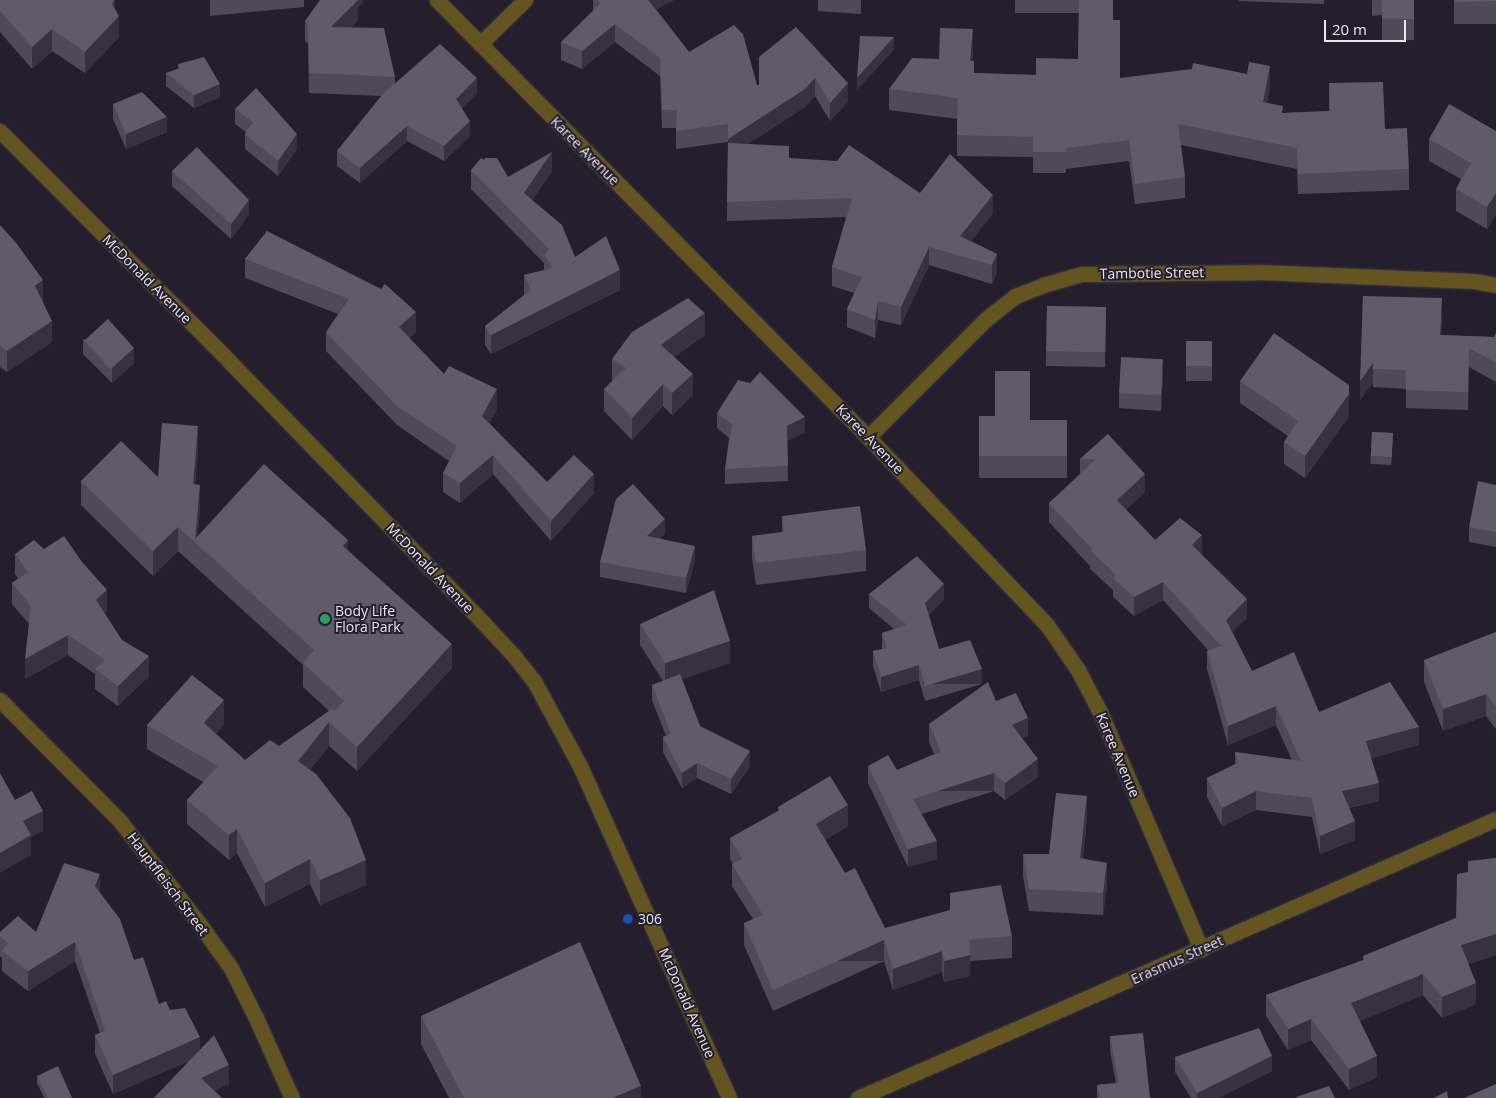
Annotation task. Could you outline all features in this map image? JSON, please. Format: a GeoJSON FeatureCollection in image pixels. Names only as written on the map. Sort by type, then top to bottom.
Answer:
{"type":"FeatureCollection","features":[{"type":"Feature","properties":{"kind":"street","name":"Karee Avenue"},"geometry":{"type":"LineString","coordinates":[[437,0],[868,437],[1047,625],[1078,670],[1100,712],[1201,949]]}},
{"type":"Feature","properties":{"kind":"street"},"geometry":{"type":"LineString","coordinates":[[480,44],[525,0]]}},
{"type":"Feature","properties":{"kind":"street","name":"McDonald Avenue"},"geometry":{"type":"LineString","coordinates":[[0,130],[229,361],[516,657],[534,681],[580,766],[729,1098]]}},
{"type":"Feature","properties":{"kind":"street","name":"Tambotie Street"},"geometry":{"type":"LineString","coordinates":[[868,437],[986,319],[1015,296],[1042,285],[1082,274],[1259,272],[1474,281],[1496,285]]}},
{"type":"Feature","properties":{"kind":"street","name":"Hauptfleisch Street"},"geometry":{"type":"LineString","coordinates":[[0,700],[120,821],[182,900],[231,968],[292,1098]]}},
{"type":"Feature","properties":{"kind":"street","name":"Erasmus Street"},"geometry":{"type":"LineString","coordinates":[[858,1098],[1496,820]]}},
{"type":"Feature","properties":{"kind":"building"},"geometry":{"type":"Polygon","coordinates":[[[0,0],[114,0],[112,4],[119,16],[85,52],[52,29],[32,47],[0,11],[0,0]]]}},
{"type":"Feature","properties":{"kind":"building"},"geometry":{"type":"Polygon","coordinates":[[[320,0],[358,0],[331,27],[384,28],[395,77],[309,73],[308,24],[305,21],[320,0]]]}},
{"type":"Feature","properties":{"kind":"building"},"geometry":{"type":"Polygon","coordinates":[[[597,0],[648,0],[689,52],[734,25],[743,34],[757,85],[759,85],[759,57],[796,27],[848,83],[830,103],[815,78],[805,89],[728,139],[728,124],[676,131],[677,110],[662,110],[660,58],[615,24],[582,51],[561,42],[601,3],[597,0]]]}},
{"type":"Feature","properties":{"kind":"building"},"geometry":{"type":"Polygon","coordinates":[[[1079,0],[1113,0],[1113,20],[1120,20],[1120,78],[1192,69],[1193,63],[1247,74],[1249,62],[1270,66],[1263,102],[1283,106],[1282,113],[1330,111],[1329,83],[1383,82],[1385,129],[1407,128],[1409,169],[1298,174],[1297,148],[1178,124],[1185,177],[1135,184],[1129,140],[1066,148],[1066,152],[1033,152],[1033,137],[957,135],[958,98],[889,89],[912,58],[939,59],[940,28],[973,29],[970,61],[974,61],[974,73],[1036,75],[1036,58],[1078,59],[1079,0]]]}},
{"type":"Feature","properties":{"kind":"building"},"geometry":{"type":"Polygon","coordinates":[[[1382,0],[1414,0],[1414,19],[1382,19],[1382,0]]]}},
{"type":"Feature","properties":{"kind":"building"},"geometry":{"type":"Polygon","coordinates":[[[1455,0],[1496,0],[1496,1],[1455,2],[1455,0]]]}},
{"type":"Feature","properties":{"kind":"building"},"geometry":{"type":"Polygon","coordinates":[[[860,36],[894,37],[857,78],[860,36]]]}},
{"type":"Feature","properties":{"kind":"building"},"geometry":{"type":"Polygon","coordinates":[[[440,44],[477,78],[456,99],[470,121],[444,146],[407,126],[360,168],[337,151],[384,93],[440,44]]]}},
{"type":"Feature","properties":{"kind":"building"},"geometry":{"type":"Polygon","coordinates":[[[204,57],[220,84],[194,95],[166,73],[180,68],[178,64],[204,57]]]}},
{"type":"Feature","properties":{"kind":"building"},"geometry":{"type":"Polygon","coordinates":[[[256,88],[297,134],[278,161],[245,134],[253,122],[235,109],[256,88]]]}},
{"type":"Feature","properties":{"kind":"building"},"geometry":{"type":"Polygon","coordinates":[[[142,92],[167,117],[126,134],[113,104],[142,92]]]}},
{"type":"Feature","properties":{"kind":"building"},"geometry":{"type":"Polygon","coordinates":[[[1449,104],[1496,131],[1496,193],[1487,207],[1456,189],[1471,163],[1429,139],[1449,104]]]}},
{"type":"Feature","properties":{"kind":"building"},"geometry":{"type":"Polygon","coordinates":[[[728,143],[789,146],[789,158],[837,161],[849,145],[920,193],[950,154],[993,195],[960,236],[997,254],[992,265],[929,247],[901,307],[878,301],[875,320],[847,309],[862,277],[832,267],[852,198],[727,202],[728,143]]]}},
{"type":"Feature","properties":{"kind":"building"},"geometry":{"type":"Polygon","coordinates":[[[197,147],[249,200],[231,224],[172,171],[197,147]]]}},
{"type":"Feature","properties":{"kind":"building"},"geometry":{"type":"Polygon","coordinates":[[[552,152],[524,193],[562,225],[575,257],[606,236],[620,270],[491,335],[485,326],[531,290],[524,275],[553,268],[544,255],[549,249],[471,170],[481,158],[484,160],[485,158],[497,158],[508,177],[552,152]]]}},
{"type":"Feature","properties":{"kind":"building"},"geometry":{"type":"Polygon","coordinates":[[[0,225],[17,244],[43,280],[35,286],[52,321],[7,351],[0,345],[0,225]]]}},
{"type":"Feature","properties":{"kind":"building"},"geometry":{"type":"Polygon","coordinates":[[[267,231],[381,289],[385,284],[416,312],[399,327],[444,374],[449,366],[497,389],[482,416],[547,482],[574,455],[594,474],[551,521],[493,455],[460,483],[443,473],[457,446],[397,406],[326,332],[349,299],[245,259],[267,231]]]}},
{"type":"Feature","properties":{"kind":"building"},"geometry":{"type":"Polygon","coordinates":[[[1363,296],[1442,298],[1440,335],[1494,337],[1496,333],[1496,363],[1469,348],[1468,392],[1406,390],[1406,370],[1373,369],[1373,363],[1360,381],[1363,296]]]}},
{"type":"Feature","properties":{"kind":"building"},"geometry":{"type":"Polygon","coordinates":[[[688,298],[705,313],[661,345],[693,374],[672,393],[663,384],[632,418],[604,389],[626,368],[612,359],[632,332],[688,298]]]}},
{"type":"Feature","properties":{"kind":"building"},"geometry":{"type":"Polygon","coordinates":[[[1047,306],[1106,307],[1105,352],[1046,351],[1047,306]]]}},
{"type":"Feature","properties":{"kind":"building"},"geometry":{"type":"Polygon","coordinates":[[[108,319],[134,348],[110,369],[84,340],[108,319]]]}},
{"type":"Feature","properties":{"kind":"building"},"geometry":{"type":"Polygon","coordinates":[[[1274,333],[1349,385],[1349,394],[1305,456],[1284,442],[1298,421],[1240,381],[1274,333]]]}},
{"type":"Feature","properties":{"kind":"building"},"geometry":{"type":"Polygon","coordinates":[[[1186,341],[1212,341],[1212,366],[1186,366],[1186,341]]]}},
{"type":"Feature","properties":{"kind":"building"},"geometry":{"type":"Polygon","coordinates":[[[1121,357],[1163,359],[1161,395],[1119,393],[1121,357]]]}},
{"type":"Feature","properties":{"kind":"building"},"geometry":{"type":"Polygon","coordinates":[[[995,371],[1030,371],[1030,420],[1067,420],[1067,456],[979,456],[979,416],[995,416],[995,371]]]}},
{"type":"Feature","properties":{"kind":"building"},"geometry":{"type":"Polygon","coordinates":[[[760,372],[805,417],[787,426],[788,466],[725,469],[732,424],[717,413],[738,380],[750,383],[760,372]]]}},
{"type":"Feature","properties":{"kind":"building"},"geometry":{"type":"Polygon","coordinates":[[[162,423],[198,426],[193,484],[200,485],[195,539],[264,464],[348,540],[343,546],[452,644],[357,747],[329,722],[298,761],[316,774],[350,818],[366,860],[320,880],[310,859],[265,883],[237,829],[229,835],[187,800],[218,766],[147,725],[192,675],[224,700],[204,723],[245,760],[270,740],[279,746],[332,709],[335,711],[344,701],[303,663],[314,650],[178,527],[153,551],[81,481],[121,441],[158,477],[162,423]]]}},
{"type":"Feature","properties":{"kind":"building"},"geometry":{"type":"Polygon","coordinates":[[[1372,432],[1393,433],[1392,457],[1371,456],[1372,432]]]}},
{"type":"Feature","properties":{"kind":"building"},"geometry":{"type":"Polygon","coordinates":[[[1108,434],[1145,474],[1117,500],[1155,540],[1180,518],[1202,535],[1192,545],[1247,599],[1226,620],[1252,671],[1294,652],[1319,712],[1390,682],[1419,727],[1366,741],[1379,783],[1342,791],[1355,821],[1320,836],[1312,798],[1256,791],[1222,808],[1207,778],[1238,763],[1235,752],[1301,761],[1276,706],[1228,726],[1207,651],[1221,646],[1163,582],[1134,597],[1113,578],[1116,575],[1090,550],[1092,549],[1049,503],[1096,459],[1080,459],[1108,434]]]}},
{"type":"Feature","properties":{"kind":"building"},"geometry":{"type":"Polygon","coordinates":[[[1478,481],[1496,485],[1496,532],[1469,527],[1478,481]]]}},
{"type":"Feature","properties":{"kind":"building"},"geometry":{"type":"Polygon","coordinates":[[[633,484],[665,519],[647,536],[695,546],[686,578],[600,562],[616,499],[633,484]]]}},
{"type":"Feature","properties":{"kind":"building"},"geometry":{"type":"Polygon","coordinates":[[[860,506],[866,550],[756,563],[752,536],[784,532],[782,516],[860,506]]]}},
{"type":"Feature","properties":{"kind":"building"},"geometry":{"type":"Polygon","coordinates":[[[64,536],[82,562],[107,590],[96,600],[122,640],[149,656],[118,686],[95,669],[105,660],[68,635],[25,659],[31,606],[12,583],[28,572],[15,554],[34,540],[44,549],[64,536]]]}},
{"type":"Feature","properties":{"kind":"building"},"geometry":{"type":"Polygon","coordinates":[[[917,556],[944,584],[925,603],[939,649],[970,640],[982,669],[925,686],[919,665],[881,677],[873,651],[887,648],[882,633],[907,625],[869,594],[917,556]]]}},
{"type":"Feature","properties":{"kind":"building"},"geometry":{"type":"Polygon","coordinates":[[[714,590],[730,641],[665,663],[640,624],[714,590]]]}},
{"type":"Feature","properties":{"kind":"building"},"geometry":{"type":"Polygon","coordinates":[[[1496,632],[1496,707],[1486,694],[1443,709],[1424,660],[1496,632]]]}},
{"type":"Feature","properties":{"kind":"building"},"geometry":{"type":"Polygon","coordinates":[[[680,674],[700,726],[750,751],[731,779],[697,763],[682,773],[663,737],[671,734],[652,685],[680,674]]]}},
{"type":"Feature","properties":{"kind":"building"},"geometry":{"type":"Polygon","coordinates":[[[988,682],[996,701],[1016,693],[1028,718],[1012,725],[1038,759],[1005,783],[994,773],[913,799],[937,841],[908,849],[868,766],[888,755],[897,770],[941,752],[929,724],[988,682]]]}},
{"type":"Feature","properties":{"kind":"building"},"geometry":{"type":"Polygon","coordinates":[[[0,773],[15,800],[32,791],[43,811],[23,821],[31,835],[0,853],[0,773]]]}},
{"type":"Feature","properties":{"kind":"building"},"geometry":{"type":"Polygon","coordinates":[[[830,776],[848,805],[816,824],[845,873],[855,868],[885,928],[950,910],[950,893],[1001,885],[1012,936],[969,940],[970,955],[944,961],[942,951],[893,969],[884,940],[773,990],[744,923],[763,915],[732,864],[742,859],[730,838],[780,810],[778,807],[830,776]]]}},
{"type":"Feature","properties":{"kind":"building"},"geometry":{"type":"Polygon","coordinates":[[[1056,793],[1087,796],[1080,858],[1107,863],[1103,893],[1029,889],[1023,854],[1049,854],[1056,793]]]}},
{"type":"Feature","properties":{"kind":"building"},"geometry":{"type":"Polygon","coordinates":[[[1496,858],[1496,934],[1461,945],[1476,983],[1442,997],[1423,974],[1351,1003],[1377,1056],[1349,1069],[1311,1019],[1288,1029],[1266,995],[1364,960],[1363,956],[1456,918],[1457,874],[1468,872],[1468,861],[1496,858]]]}},
{"type":"Feature","properties":{"kind":"building"},"geometry":{"type":"Polygon","coordinates":[[[64,863],[100,874],[95,886],[120,919],[134,960],[143,957],[159,1004],[166,1001],[170,1010],[185,1008],[200,1037],[113,1075],[95,1035],[105,1031],[75,942],[28,971],[2,951],[8,943],[0,936],[0,932],[18,916],[36,932],[64,863]]]}},
{"type":"Feature","properties":{"kind":"building"},"geometry":{"type":"Polygon","coordinates":[[[580,942],[641,1086],[612,1098],[464,1098],[421,1016],[580,942]]]}},
{"type":"Feature","properties":{"kind":"building"},"geometry":{"type":"Polygon","coordinates":[[[1259,1028],[1272,1056],[1197,1093],[1175,1057],[1259,1028]]]}},
{"type":"Feature","properties":{"kind":"building"},"geometry":{"type":"Polygon","coordinates":[[[1143,1033],[1150,1098],[1100,1098],[1097,1085],[1119,1083],[1110,1036],[1143,1033]]]}},
{"type":"Feature","properties":{"kind":"building"},"geometry":{"type":"Polygon","coordinates":[[[214,1035],[229,1065],[201,1078],[222,1098],[154,1098],[214,1035]]]}},
{"type":"Feature","properties":{"kind":"building"},"geometry":{"type":"Polygon","coordinates":[[[58,1066],[72,1098],[48,1098],[37,1076],[58,1066]]]}},
{"type":"Feature","properties":{"kind":"building"},"geometry":{"type":"Polygon","coordinates":[[[1496,1084],[1496,1098],[1464,1098],[1496,1084]]]}},
{"type":"Feature","properties":{"kind":"building"},"geometry":{"type":"Polygon","coordinates":[[[1329,1086],[1335,1098],[1296,1097],[1329,1086]]]}},
{"type":"Feature","properties":{"kind":"building"},"geometry":{"type":"Polygon","coordinates":[[[1447,1091],[1448,1098],[1434,1098],[1447,1091]]]}},
{"type":"Feature","properties":{"kind":"place","name":"Body Life Flora Park"},"geometry":{"type":"Point","coordinates":[325,619]}},
{"type":"Feature","properties":{"kind":"place","name":"306"},"geometry":{"type":"Point","coordinates":[628,919]}}]}
